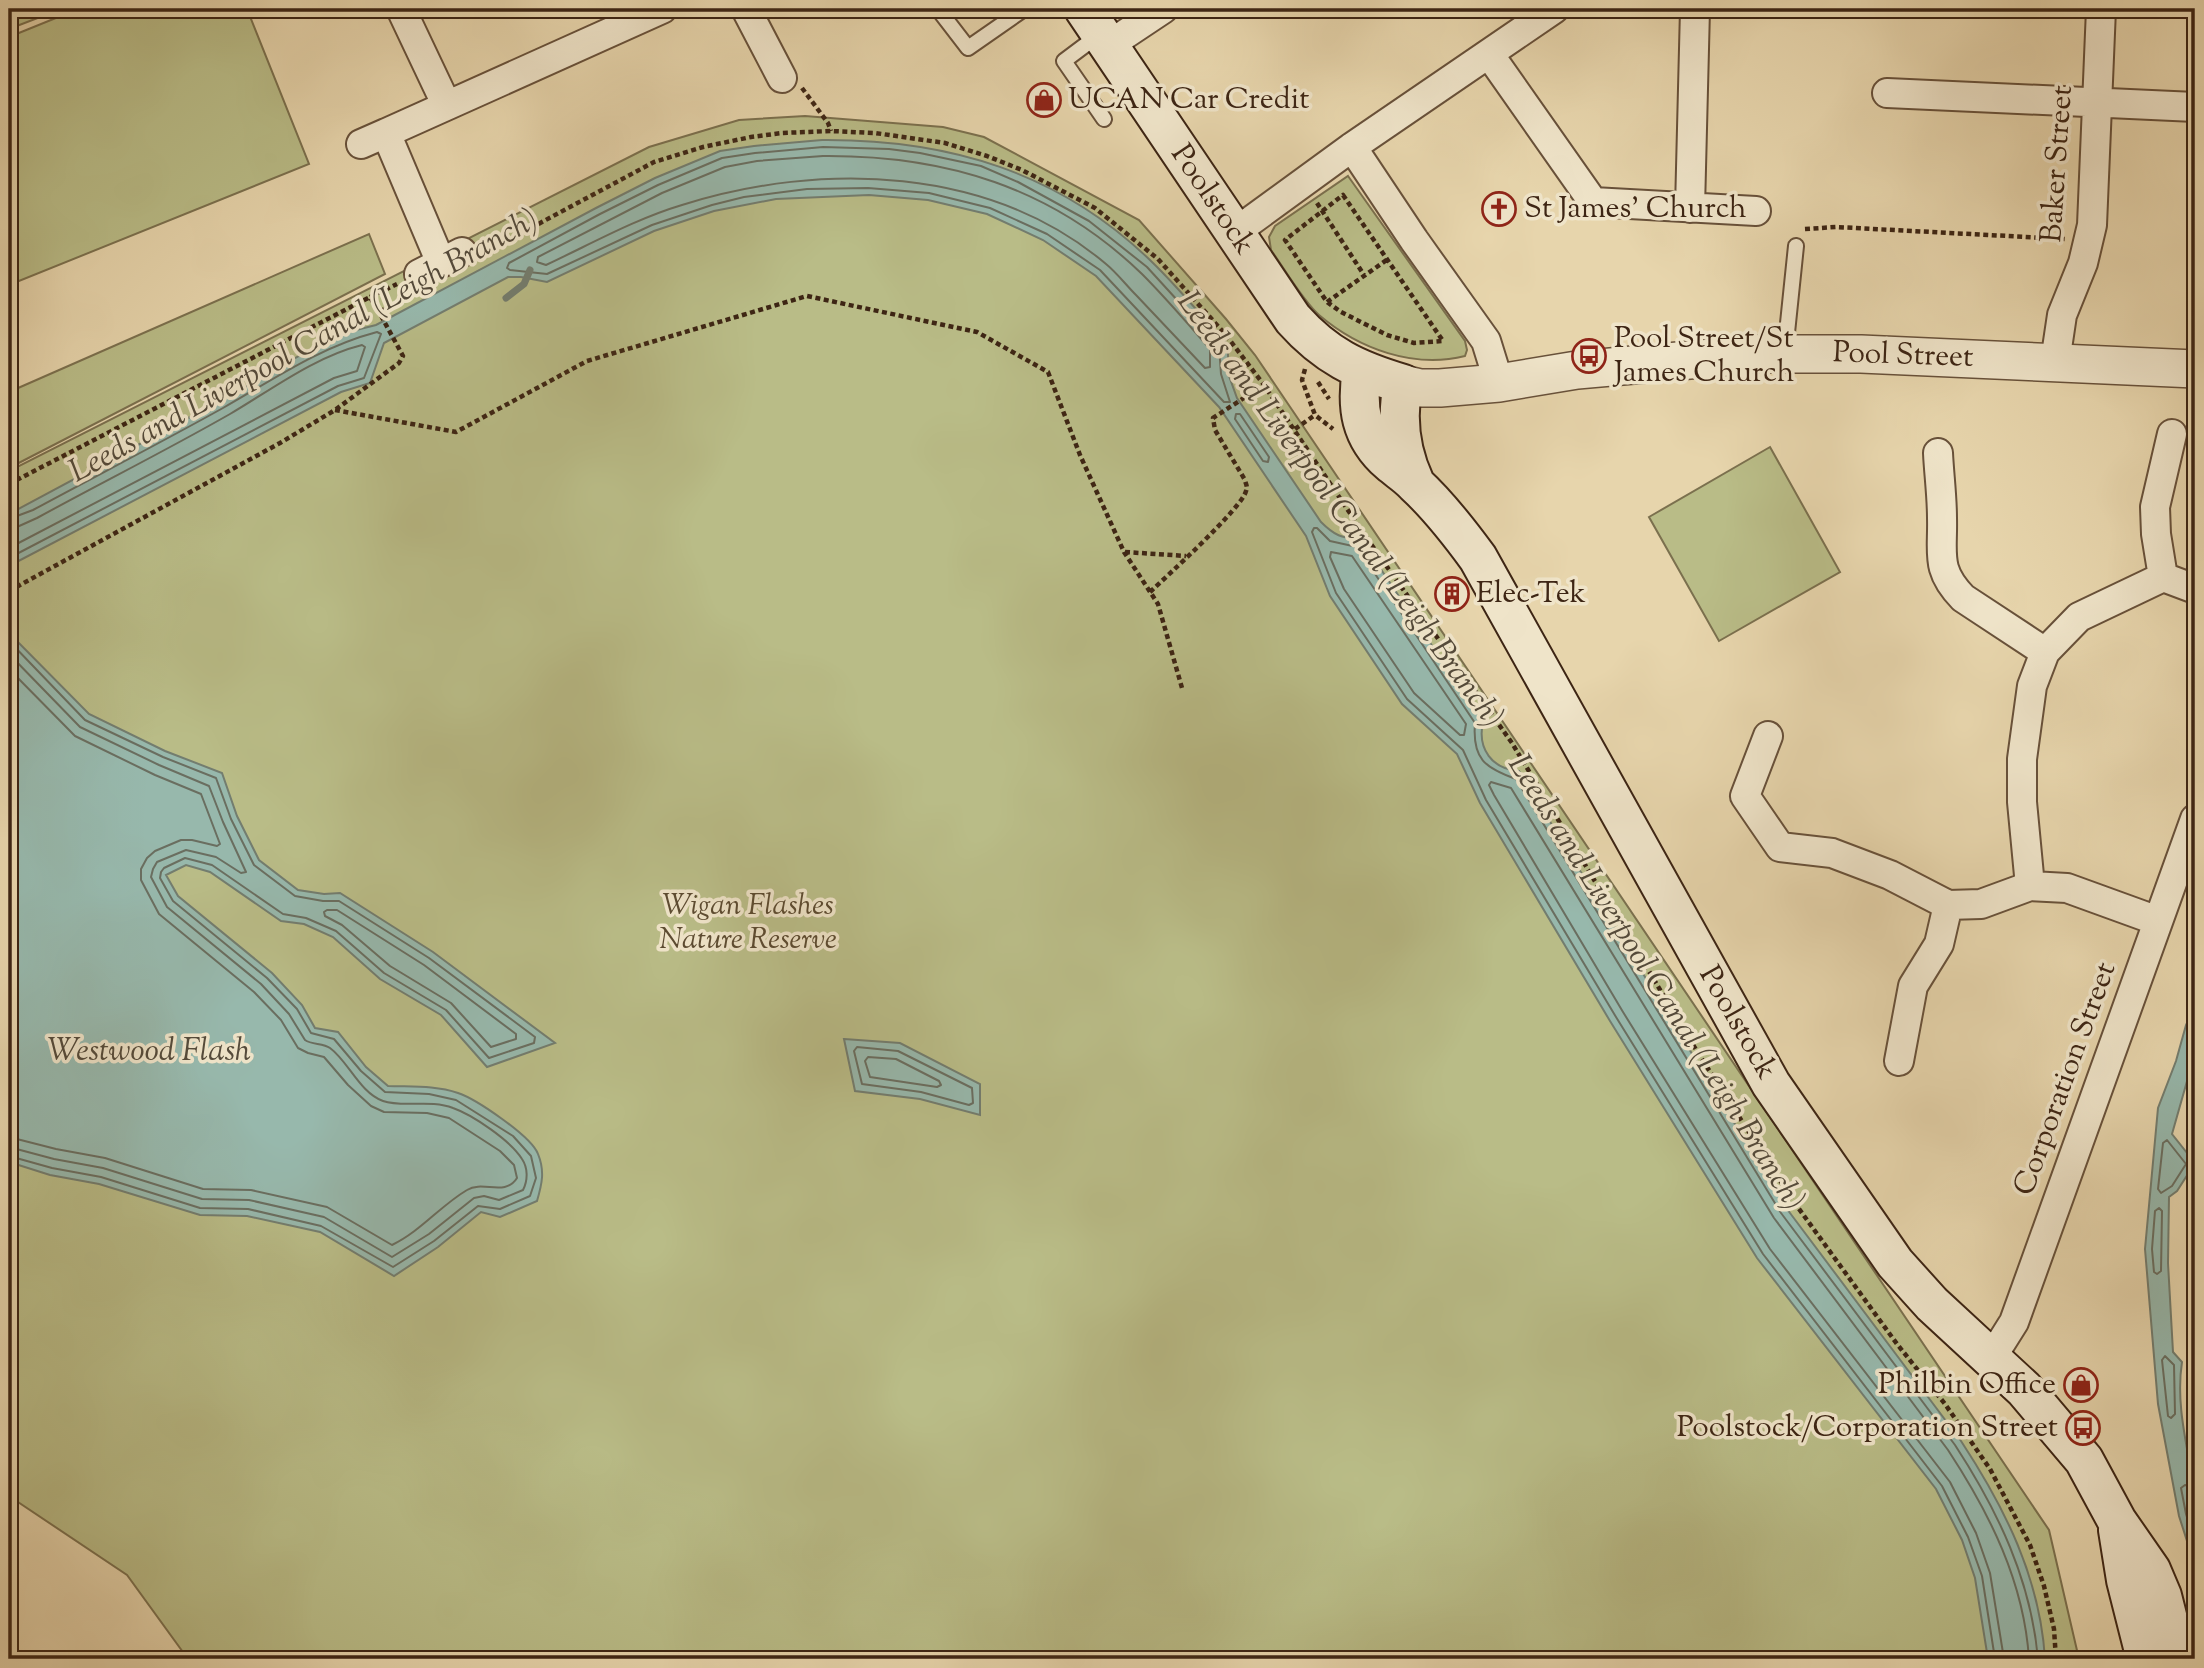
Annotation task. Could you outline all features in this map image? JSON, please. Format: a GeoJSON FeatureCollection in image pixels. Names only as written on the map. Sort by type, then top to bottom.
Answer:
{"type":"FeatureCollection","features":[{"type":"Feature","properties":{"kind":"main road","name":"Poolstock"},"geometry":{"type":"LineString","coordinates":[[1098,29],[1293,319],[1333,356],[1362,370],[1403,384],[1399,414],[1401,448],[1415,483]]}},
{"type":"Feature","properties":{"kind":"main road","name":"Poolstock"},"geometry":{"type":"LineString","coordinates":[[1362,370],[1359,407],[1370,441],[1443,512],[1478,558],[1771,1084],[1895,1263],[1932,1304],[1992,1357],[2044,1411],[2084,1460],[2117,1521],[2151,1570],[2162,1596],[2178,1659]]}},
{"type":"Feature","properties":{"kind":"main road","name":"Poolstock"},"geometry":{"type":"LineString","coordinates":[[2117,1521],[2126,1580],[2146,1659]]}},
{"type":"Feature","properties":{"kind":"main road"},"geometry":{"type":"LineString","coordinates":[[2162,1596],[2195,1641]]}},
{"type":"Feature","properties":{"kind":"street"},"geometry":{"type":"LineString","coordinates":[[401,9],[446,104]]}},
{"type":"Feature","properties":{"kind":"street"},"geometry":{"type":"LineString","coordinates":[[442,268],[374,139],[446,104],[662,9]]}},
{"type":"Feature","properties":{"kind":"street"},"geometry":{"type":"LineString","coordinates":[[746,9],[782,78]]}},
{"type":"Feature","properties":{"kind":"street"},"geometry":{"type":"LineString","coordinates":[[1098,29],[1163,9]]}},
{"type":"Feature","properties":{"kind":"street"},"geometry":{"type":"LineString","coordinates":[[1234,233],[1352,147],[1554,9]]}},
{"type":"Feature","properties":{"kind":"street"},"geometry":{"type":"LineString","coordinates":[[1690,208],[1695,9]]}},
{"type":"Feature","properties":{"kind":"street","name":"Baker Street"},"geometry":{"type":"LineString","coordinates":[[2055,362],[2062,315],[2083,263],[2092,225],[2101,9]]}},
{"type":"Feature","properties":{"kind":"street"},"geometry":{"type":"LineString","coordinates":[[1489,54],[1593,202],[1756,211]]}},
{"type":"Feature","properties":{"kind":"street"},"geometry":{"type":"LineString","coordinates":[[1887,93],[2195,107]]}},
{"type":"Feature","properties":{"kind":"street"},"geometry":{"type":"LineString","coordinates":[[1352,147],[1486,341],[1499,383]]}},
{"type":"Feature","properties":{"kind":"street","name":"Pool Street"},"geometry":{"type":"LineString","coordinates":[[1403,384],[1420,388],[1440,388],[1499,383],[1587,369],[1758,354],[1861,354],[2195,369]]}},
{"type":"Feature","properties":{"kind":"street"},"geometry":{"type":"LineString","coordinates":[[2163,577],[2155,507],[2172,434]]}},
{"type":"Feature","properties":{"kind":"street"},"geometry":{"type":"LineString","coordinates":[[1938,453],[1941,557],[1950,581],[1963,598],[2045,652]]}},
{"type":"Feature","properties":{"kind":"street"},"geometry":{"type":"LineString","coordinates":[[2030,886],[2022,802],[2022,759],[2032,686],[2045,652],[2079,617],[2163,577],[2195,589]]}},
{"type":"Feature","properties":{"kind":"street"},"geometry":{"type":"LineString","coordinates":[[1768,736],[1745,796],[1780,847],[1832,853],[1890,876],[1948,905],[1981,904],[2030,886],[2067,888],[2158,921]]}},
{"type":"Feature","properties":{"kind":"street","name":"Corporation Street"},"geometry":{"type":"LineString","coordinates":[[1992,1357],[2014,1322],[2195,819]]}},
{"type":"Feature","properties":{"kind":"street"},"geometry":{"type":"LineString","coordinates":[[1899,1062],[1913,986],[1939,944],[1948,905]]}},
{"type":"Feature","properties":{"kind":"lane"},"geometry":{"type":"LineString","coordinates":[[938,9],[968,48],[1024,9]]}},
{"type":"Feature","properties":{"kind":"lane"},"geometry":{"type":"LineString","coordinates":[[1098,29],[1064,61],[1104,118]]}},
{"type":"Feature","properties":{"kind":"lane"},"geometry":{"type":"LineString","coordinates":[[1785,354],[1796,246]]}},
{"type":"Feature","properties":{"kind":"path"},"geometry":{"type":"LineString","coordinates":[[782,78],[802,88],[831,131]]}},
{"type":"Feature","properties":{"kind":"path"},"geometry":{"type":"LineString","coordinates":[[379,312],[442,268],[654,162],[703,147],[782,133],[831,131],[945,143],[1022,170],[1095,208],[1158,258],[1225,334],[1264,385],[1368,540],[1512,743],[1698,1053],[1794,1202],[1990,1469],[2030,1545],[2044,1586],[2054,1629],[2056,1659]]}},
{"type":"Feature","properties":{"kind":"path"},"geometry":{"type":"LineString","coordinates":[[1304,181],[1364,275]]}},
{"type":"Feature","properties":{"kind":"path"},"geometry":{"type":"LineString","coordinates":[[1343,195],[1443,341],[1414,343],[1387,335],[1327,302],[1284,240],[1322,211],[1343,195]]}},
{"type":"Feature","properties":{"kind":"path"},"geometry":{"type":"LineString","coordinates":[[1796,246],[1800,229],[1836,227],[2088,240]]}},
{"type":"Feature","properties":{"kind":"path"},"geometry":{"type":"LineString","coordinates":[[1327,302],[1414,240]]}},
{"type":"Feature","properties":{"kind":"path"},"geometry":{"type":"LineString","coordinates":[[335,410],[456,432],[587,361],[807,296],[977,332],[1048,372],[1080,455],[1124,552],[1158,604],[1182,688]]}},
{"type":"Feature","properties":{"kind":"path"},"geometry":{"type":"LineString","coordinates":[[9,484],[370,297],[402,356],[399,363],[335,410],[281,443],[9,591]]}},
{"type":"Feature","properties":{"kind":"path"},"geometry":{"type":"LineString","coordinates":[[1332,404],[1305,363],[1302,380],[1315,415],[1335,431]]}},
{"type":"Feature","properties":{"kind":"path"},"geometry":{"type":"LineString","coordinates":[[1150,592],[1228,516],[1248,488],[1215,429],[1213,418],[1264,385]]}},
{"type":"Feature","properties":{"kind":"path"},"geometry":{"type":"LineString","coordinates":[[1295,429],[1315,415]]}},
{"type":"Feature","properties":{"kind":"path"},"geometry":{"type":"LineString","coordinates":[[1124,552],[1187,556]]}},
{"type":"Feature","properties":{"kind":"green space"},"geometry":{"type":"Polygon","coordinates":[[[9,9],[61,9],[9,29],[9,9]]]}},
{"type":"Feature","properties":{"kind":"green space"},"geometry":{"type":"Polygon","coordinates":[[[78,9],[247,9],[309,164],[9,285],[9,37],[78,9]]]}},
{"type":"Feature","properties":{"kind":"green space","name":"Wigan Flashes Nature Reserve"},"geometry":{"type":"Polygon","coordinates":[[[805,116],[943,127],[984,137],[1139,220],[1226,319],[1255,355],[2049,1530],[2079,1659],[188,1659],[127,1575],[9,1496],[9,471],[649,147],[739,120],[805,116]]]}},
{"type":"Feature","properties":{"kind":"green space"},"geometry":{"type":"Polygon","coordinates":[[[1348,176],[1465,341],[1465,356],[1426,360],[1407,358],[1352,338],[1313,309],[1271,250],[1269,237],[1275,226],[1348,176]]]}},
{"type":"Feature","properties":{"kind":"green space"},"geometry":{"type":"Polygon","coordinates":[[[369,234],[385,274],[9,468],[9,392],[369,234]]]}},
{"type":"Feature","properties":{"kind":"green space"},"geometry":{"type":"Polygon","coordinates":[[[1770,447],[1840,572],[1719,641],[1649,517],[1770,447]]]}},
{"type":"Feature","properties":{"kind":"water"},"geometry":{"type":"Polygon","coordinates":[[[822,140],[869,141],[958,154],[1000,167],[1040,184],[1079,205],[1117,231],[1162,272],[1228,345],[1228,373],[1237,398],[1321,522],[1339,535],[1360,538],[1483,722],[1482,741],[1489,756],[1501,766],[1519,771],[1787,1209],[1977,1466],[2006,1518],[2028,1572],[2042,1629],[2045,1659],[1988,1659],[1975,1578],[1962,1540],[1936,1489],[1757,1258],[1610,1021],[1480,803],[1457,754],[1402,704],[1330,596],[1306,536],[1219,407],[1096,276],[1043,240],[987,214],[928,200],[869,195],[776,199],[714,211],[654,231],[547,282],[508,277],[384,343],[370,383],[341,392],[9,566],[9,514],[313,348],[344,333],[376,325],[655,178],[720,151],[822,140]]]}},
{"type":"Feature","properties":{"kind":"water","name":"Westwood Flash"},"geometry":{"type":"Polygon","coordinates":[[[9,633],[89,714],[165,751],[222,773],[237,816],[259,860],[298,890],[324,894],[340,893],[433,952],[555,1043],[487,1067],[441,1015],[380,979],[333,937],[304,924],[281,921],[210,872],[186,865],[166,875],[178,896],[272,973],[302,1005],[315,1028],[338,1032],[366,1067],[388,1086],[432,1088],[458,1093],[514,1128],[533,1146],[542,1166],[537,1201],[500,1217],[481,1212],[438,1247],[394,1276],[320,1232],[247,1216],[200,1215],[99,1184],[50,1175],[9,1162],[9,633]]]}},
{"type":"Feature","properties":{"kind":"water"},"geometry":{"type":"Polygon","coordinates":[[[2195,1006],[2195,1053],[2172,1134],[2195,1163],[2177,1191],[2169,1197],[2168,1263],[2173,1352],[2182,1362],[2181,1412],[2196,1505],[2195,1566],[2179,1516],[2158,1404],[2145,1249],[2158,1108],[2195,1006]]]}},
{"type":"Feature","properties":{"kind":"water"},"geometry":{"type":"Polygon","coordinates":[[[844,1039],[900,1043],[980,1084],[980,1115],[920,1099],[855,1091],[844,1039]]]}},
{"type":"Feature","properties":{"kind":"waterway"},"geometry":{"type":"LineString","coordinates":[[506,298],[524,284],[530,270]]}},
{"type":"Feature","properties":{"kind":"place","name":"UCAN Car Credit"},"geometry":{"type":"Point","coordinates":[1044,100]}},
{"type":"Feature","properties":{"kind":"place","name":"St James' Church"},"geometry":{"type":"Point","coordinates":[1499,209]}},
{"type":"Feature","properties":{"kind":"place","name":"Pool Street/St James Church"},"geometry":{"type":"Point","coordinates":[1589,356]}},
{"type":"Feature","properties":{"kind":"place","name":"Elec-Tek"},"geometry":{"type":"Point","coordinates":[1452,594]}},
{"type":"Feature","properties":{"kind":"place","name":"Philbin Office"},"geometry":{"type":"Point","coordinates":[2081,1385]}},
{"type":"Feature","properties":{"kind":"place","name":"Poolstock/Corporation Street"},"geometry":{"type":"Point","coordinates":[2083,1428]}},
{"type":"Feature","properties":{"kind":"water label","name":"Leeds and Liverpool Canal (Leigh Branch)"},"geometry":{"type":"Point","coordinates":[304,347]}},
{"type":"Feature","properties":{"kind":"water label","name":"Leeds and Liverpool Canal (Leigh Branch)"},"geometry":{"type":"Point","coordinates":[1339,510]}},
{"type":"Feature","properties":{"kind":"water label","name":"Leeds and Liverpool Canal (Leigh Branch)"},"geometry":{"type":"Point","coordinates":[1655,983]}}]}
